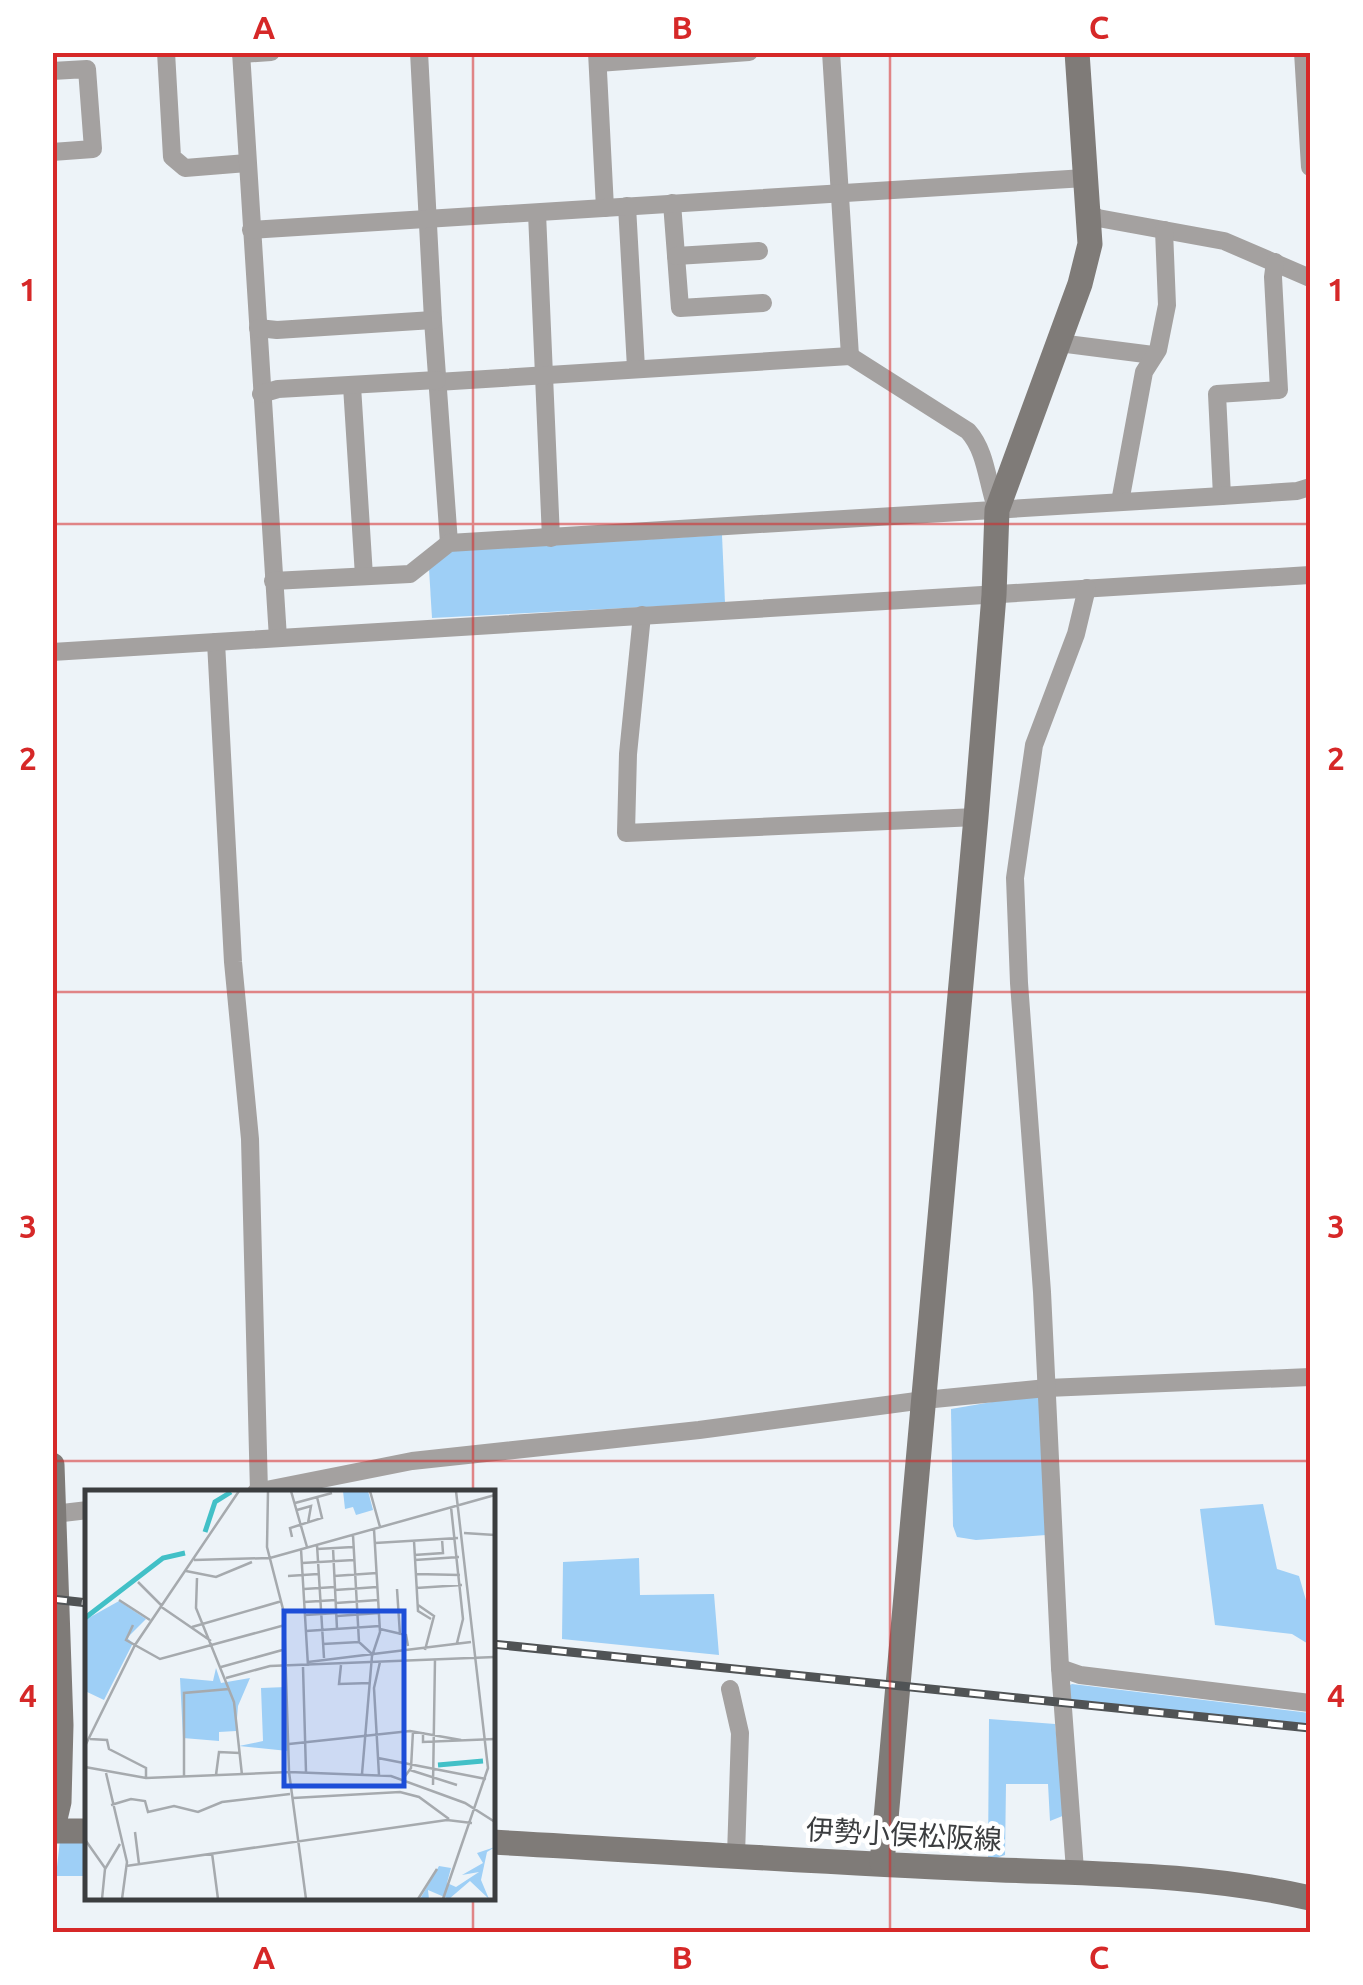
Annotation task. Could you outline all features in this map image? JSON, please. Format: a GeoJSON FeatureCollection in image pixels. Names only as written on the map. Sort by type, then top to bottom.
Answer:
{"type":"FeatureCollection","features":[{"type":"Feature","properties":{"kind":"street"},"geometry":{"type":"LineString","coordinates":[[166,52],[172,157],[185,168],[247,163]]}},
{"type":"Feature","properties":{"kind":"street"},"geometry":{"type":"LineString","coordinates":[[271,52],[241,53],[278,638]]}},
{"type":"Feature","properties":{"kind":"street"},"geometry":{"type":"LineString","coordinates":[[419,52],[432,320],[449,542]]}},
{"type":"Feature","properties":{"kind":"street"},"geometry":{"type":"LineString","coordinates":[[605,208],[598,58],[749,52]]}},
{"type":"Feature","properties":{"kind":"street"},"geometry":{"type":"LineString","coordinates":[[831,52],[850,356]]}},
{"type":"Feature","properties":{"kind":"street"},"geometry":{"type":"LineString","coordinates":[[882,1863],[976,817],[997,510],[1088,259],[1077,52]]}},
{"type":"Feature","properties":{"kind":"street"},"geometry":{"type":"LineString","coordinates":[[1303,52],[1310,167]]}},
{"type":"Feature","properties":{"kind":"street"},"geometry":{"type":"LineString","coordinates":[[52,71],[87,69],[93,149],[52,152]]}},
{"type":"Feature","properties":{"kind":"street"},"geometry":{"type":"LineString","coordinates":[[252,230],[1085,178]]}},
{"type":"Feature","properties":{"kind":"street"},"geometry":{"type":"LineString","coordinates":[[672,203],[680,308],[764,302]]}},
{"type":"Feature","properties":{"kind":"street"},"geometry":{"type":"LineString","coordinates":[[627,206],[636,368]]}},
{"type":"Feature","properties":{"kind":"street"},"geometry":{"type":"LineString","coordinates":[[537,212],[551,538]]}},
{"type":"Feature","properties":{"kind":"street"},"geometry":{"type":"LineString","coordinates":[[1088,212],[1098,218],[1224,241],[1310,278]]}},
{"type":"Feature","properties":{"kind":"street"},"geometry":{"type":"LineString","coordinates":[[1120,502],[1144,372],[1158,350],[1167,305],[1164,230]]}},
{"type":"Feature","properties":{"kind":"street"},"geometry":{"type":"LineString","coordinates":[[676,256],[760,251]]}},
{"type":"Feature","properties":{"kind":"street"},"geometry":{"type":"LineString","coordinates":[[1222,496],[1217,394],[1279,390],[1272,277],[1275,262]]}},
{"type":"Feature","properties":{"kind":"street"},"geometry":{"type":"LineString","coordinates":[[258,328],[432,320]]}},
{"type":"Feature","properties":{"kind":"street"},"geometry":{"type":"LineString","coordinates":[[1060,342],[1153,356]]}},
{"type":"Feature","properties":{"kind":"street"},"geometry":{"type":"LineString","coordinates":[[262,394],[850,356],[968,431],[978,442],[987,486],[997,510]]}},
{"type":"Feature","properties":{"kind":"street"},"geometry":{"type":"LineString","coordinates":[[352,386],[364,576]]}},
{"type":"Feature","properties":{"kind":"street"},"geometry":{"type":"LineString","coordinates":[[274,581],[410,574],[449,542],[1222,496],[1310,487]]}},
{"type":"Feature","properties":{"kind":"street"},"geometry":{"type":"LineString","coordinates":[[52,652],[1310,574]]}},
{"type":"Feature","properties":{"kind":"street"},"geometry":{"type":"LineString","coordinates":[[1076,1870],[1060,1668],[1015,868],[1034,745],[1076,634],[1087,588]]}},
{"type":"Feature","properties":{"kind":"street"},"geometry":{"type":"LineString","coordinates":[[642,615],[628,754],[626,833],[976,817]]}},
{"type":"Feature","properties":{"kind":"street"},"geometry":{"type":"LineString","coordinates":[[216,642],[233,962],[250,1139],[258,1490]]}},
{"type":"Feature","properties":{"kind":"street"},"geometry":{"type":"LineString","coordinates":[[268,1490],[412,1461],[699,1430],[924,1400],[1047,1388],[1310,1378]]}},
{"type":"Feature","properties":{"kind":"street"},"geometry":{"type":"LineString","coordinates":[[52,1464],[61,1742],[59,1802],[53,1832],[85,1831]]}},
{"type":"Feature","properties":{"kind":"street"},"geometry":{"type":"LineString","coordinates":[[54,1514],[85,1510]]}},
{"type":"Feature","properties":{"kind":"street"},"geometry":{"type":"LineString","coordinates":[[1060,1668],[1080,1674],[1310,1703]]}},
{"type":"Feature","properties":{"kind":"street"},"geometry":{"type":"LineString","coordinates":[[730,1689],[740,1733],[736,1855]]}},
{"type":"Feature","properties":{"kind":"street","name":"伊勢小俣松阪線"},"geometry":{"type":"LineString","coordinates":[[495,1842],[1076,1870],[1214,1881],[1310,1898]]}},
{"type":"Feature","properties":{"kind":"shaded area"},"geometry":{"type":"Polygon","coordinates":[[[722,535],[725,603],[432,618],[429,569],[449,551],[722,535]]]}},
{"type":"Feature","properties":{"kind":"shaded area"},"geometry":{"type":"Polygon","coordinates":[[[1039,1394],[1046,1535],[976,1540],[957,1537],[953,1526],[951,1409],[1039,1394]]]}},
{"type":"Feature","properties":{"kind":"shaded area"},"geometry":{"type":"Polygon","coordinates":[[[1263,1504],[1277,1569],[1299,1576],[1310,1614],[1310,1645],[1292,1634],[1215,1625],[1200,1509],[1263,1504]]]}},
{"type":"Feature","properties":{"kind":"shaded area"},"geometry":{"type":"Polygon","coordinates":[[[639,1558],[640,1595],[714,1594],[719,1655],[562,1639],[563,1562],[639,1558]]]}},
{"type":"Feature","properties":{"kind":"shaded area"},"geometry":{"type":"Polygon","coordinates":[[[1068,1686],[1310,1713],[1310,1725],[1072,1701],[1068,1686]]]}},
{"type":"Feature","properties":{"kind":"shaded area"},"geometry":{"type":"Polygon","coordinates":[[[989,1719],[1055,1724],[1065,1815],[1050,1821],[1048,1784],[1006,1784],[1005,1855],[988,1861],[989,1719]]]}},
{"type":"Feature","properties":{"kind":"shaded area"},"geometry":{"type":"Polygon","coordinates":[[[60,1840],[85,1840],[85,1876],[56,1876],[60,1840]]]}},
{"type":"Feature","properties":{"kind":"railway"},"geometry":{"type":"LineString","coordinates":[[52,1599],[85,1603]]}},
{"type":"Feature","properties":{"kind":"railway"},"geometry":{"type":"LineString","coordinates":[[495,1644],[1310,1728]]}}]}
